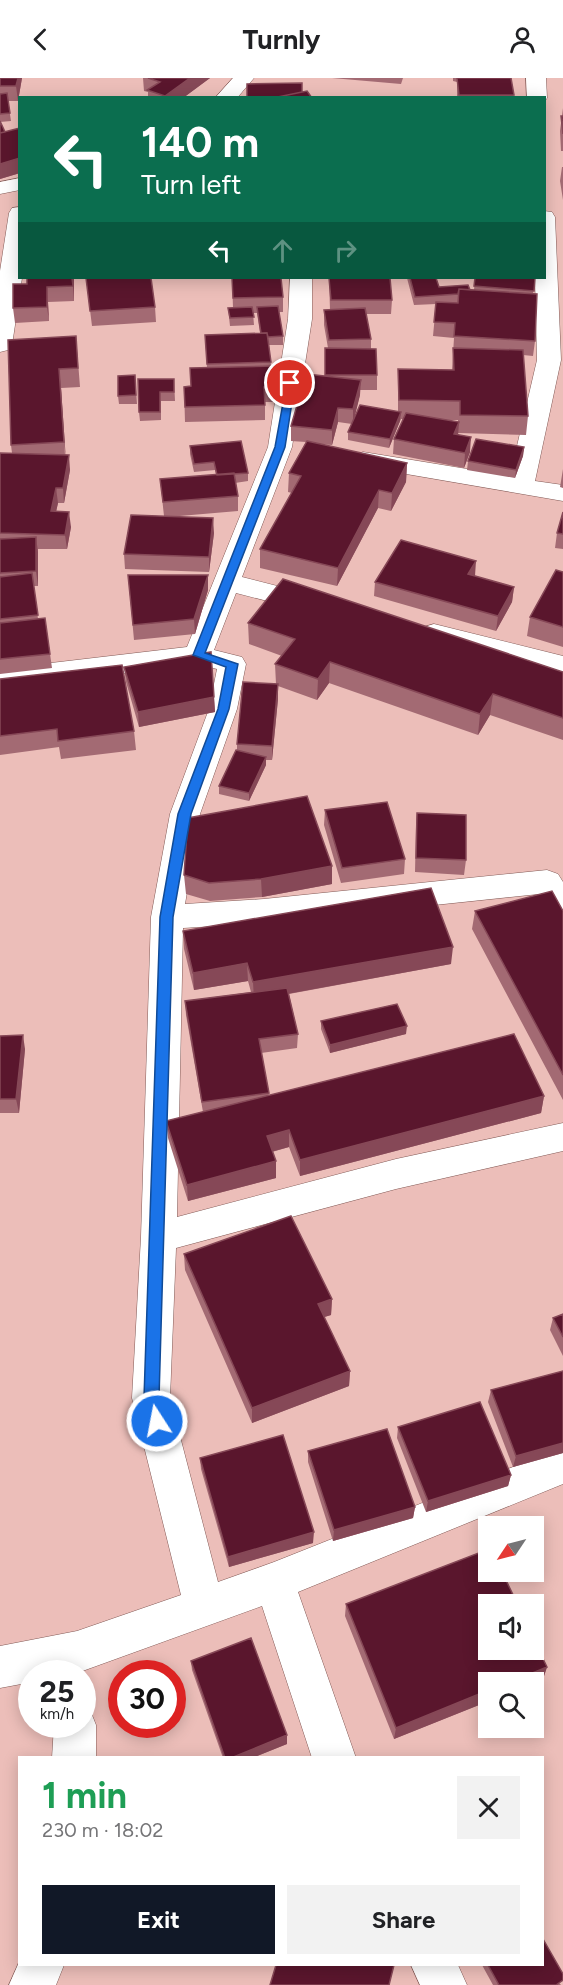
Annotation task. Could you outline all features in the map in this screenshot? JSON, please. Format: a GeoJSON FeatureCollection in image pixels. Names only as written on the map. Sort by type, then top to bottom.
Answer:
{"type":"FeatureCollection","features":[{"type":"Feature","properties":{"kind":"street"},"geometry":{"type":"LineString","coordinates":[[227,96],[244,78]]}},
{"type":"Feature","properties":{"kind":"street"},"geometry":{"type":"LineString","coordinates":[[536,78],[537,96]]}},
{"type":"Feature","properties":{"kind":"street"},"geometry":{"type":"LineString","coordinates":[[0,188],[18,184]]}},
{"type":"Feature","properties":{"kind":"street"},"geometry":{"type":"LineString","coordinates":[[0,345],[18,226]]}},
{"type":"Feature","properties":{"kind":"street"},"geometry":{"type":"LineString","coordinates":[[521,486],[549,360],[546,274]]}},
{"type":"Feature","properties":{"kind":"street"},"geometry":{"type":"LineString","coordinates":[[198,655],[227,582],[292,449],[301,279]]}},
{"type":"Feature","properties":{"kind":"street"},"geometry":{"type":"LineString","coordinates":[[337,456],[563,493]]}},
{"type":"Feature","properties":{"kind":"street"},"geometry":{"type":"LineString","coordinates":[[227,582],[343,611]]}},
{"type":"Feature","properties":{"kind":"street"},"geometry":{"type":"LineString","coordinates":[[412,628],[563,665]]}},
{"type":"Feature","properties":{"kind":"street"},"geometry":{"type":"LineString","coordinates":[[0,679],[198,655],[232,664],[224,709],[184,814],[167,917],[159,1237],[152,1398],[204,1607]]}},
{"type":"Feature","properties":{"kind":"street"},"geometry":{"type":"LineString","coordinates":[[167,917],[264,911],[547,882],[563,908]]}},
{"type":"Feature","properties":{"kind":"street"},"geometry":{"type":"LineString","coordinates":[[159,1237],[396,1174],[563,1137]]}},
{"type":"Feature","properties":{"kind":"street"},"geometry":{"type":"LineString","coordinates":[[84,1660],[204,1607],[274,1582],[563,1465]]}},
{"type":"Feature","properties":{"kind":"street"},"geometry":{"type":"LineString","coordinates":[[274,1582],[333,1756]]}},
{"type":"Feature","properties":{"kind":"street"},"geometry":{"type":"LineString","coordinates":[[0,1667],[18,1666]]}},
{"type":"Feature","properties":{"kind":"street"},"geometry":{"type":"LineString","coordinates":[[74,1756],[75,1738]]}},
{"type":"Feature","properties":{"kind":"street"},"geometry":{"type":"LineString","coordinates":[[32,1985],[41,1966]]}},
{"type":"Feature","properties":{"kind":"street"},"geometry":{"type":"LineString","coordinates":[[434,1966],[444,1985]]}},
{"type":"Feature","properties":{"kind":"building"},"geometry":{"type":"Polygon","coordinates":[[[0,78],[18,78],[16,86],[0,86],[0,78]]]}},
{"type":"Feature","properties":{"kind":"building"},"geometry":{"type":"Polygon","coordinates":[[[148,78],[190,78],[165,96],[147,90],[160,82],[148,78]]]}},
{"type":"Feature","properties":{"kind":"building"},"geometry":{"type":"Polygon","coordinates":[[[457,78],[511,78],[514,95],[459,95],[457,78]]]}},
{"type":"Feature","properties":{"kind":"building"},"geometry":{"type":"Polygon","coordinates":[[[302,83],[302,92],[283,96],[247,96],[247,84],[302,83]]]}},
{"type":"Feature","properties":{"kind":"building"},"geometry":{"type":"Polygon","coordinates":[[[307,91],[311,96],[283,96],[307,91]]]}},
{"type":"Feature","properties":{"kind":"building"},"geometry":{"type":"Polygon","coordinates":[[[7,93],[10,113],[0,114],[0,94],[7,93]]]}},
{"type":"Feature","properties":{"kind":"building"},"geometry":{"type":"Polygon","coordinates":[[[0,121],[5,132],[0,133],[0,121]]]}},
{"type":"Feature","properties":{"kind":"building"},"geometry":{"type":"Polygon","coordinates":[[[18,128],[18,159],[0,164],[0,133],[18,128]]]}},
{"type":"Feature","properties":{"kind":"building"},"geometry":{"type":"Polygon","coordinates":[[[27,279],[72,279],[73,286],[47,287],[47,307],[13,308],[13,284],[27,284],[27,279]]]}},
{"type":"Feature","properties":{"kind":"building"},"geometry":{"type":"Polygon","coordinates":[[[86,279],[151,279],[155,307],[90,311],[86,279]]]}},
{"type":"Feature","properties":{"kind":"building"},"geometry":{"type":"Polygon","coordinates":[[[232,279],[281,279],[283,297],[233,298],[232,279]]]}},
{"type":"Feature","properties":{"kind":"building"},"geometry":{"type":"Polygon","coordinates":[[[329,279],[390,279],[392,300],[331,300],[329,279]]]}},
{"type":"Feature","properties":{"kind":"building"},"geometry":{"type":"Polygon","coordinates":[[[410,279],[436,279],[439,287],[468,285],[470,290],[459,289],[458,294],[415,297],[410,279]]]}},
{"type":"Feature","properties":{"kind":"building"},"geometry":{"type":"Polygon","coordinates":[[[475,279],[535,279],[534,291],[474,286],[475,279]]]}},
{"type":"Feature","properties":{"kind":"building"},"geometry":{"type":"Polygon","coordinates":[[[459,289],[537,294],[535,341],[454,336],[455,323],[434,322],[436,302],[458,303],[459,289]]]}},
{"type":"Feature","properties":{"kind":"building"},"geometry":{"type":"Polygon","coordinates":[[[278,306],[283,336],[268,337],[267,333],[261,333],[257,307],[278,306]]]}},
{"type":"Feature","properties":{"kind":"building"},"geometry":{"type":"Polygon","coordinates":[[[252,307],[254,317],[230,318],[228,308],[252,307]]]}},
{"type":"Feature","properties":{"kind":"building"},"geometry":{"type":"Polygon","coordinates":[[[365,308],[371,339],[329,340],[324,310],[365,308]]]}},
{"type":"Feature","properties":{"kind":"building"},"geometry":{"type":"Polygon","coordinates":[[[267,333],[271,362],[207,364],[205,335],[267,333]]]}},
{"type":"Feature","properties":{"kind":"building"},"geometry":{"type":"Polygon","coordinates":[[[76,336],[78,368],[59,369],[64,442],[11,445],[8,340],[76,336]]]}},
{"type":"Feature","properties":{"kind":"building"},"geometry":{"type":"Polygon","coordinates":[[[325,348],[376,349],[377,375],[325,375],[325,348]]]}},
{"type":"Feature","properties":{"kind":"building"},"geometry":{"type":"Polygon","coordinates":[[[453,348],[523,350],[528,416],[460,415],[460,401],[399,400],[398,369],[454,370],[453,348]]]}},
{"type":"Feature","properties":{"kind":"building"},"geometry":{"type":"Polygon","coordinates":[[[276,366],[278,387],[264,387],[265,405],[185,407],[184,387],[191,386],[190,368],[276,366]]]}},
{"type":"Feature","properties":{"kind":"building"},"geometry":{"type":"Polygon","coordinates":[[[306,374],[361,380],[353,409],[338,408],[332,430],[291,426],[306,374]]]}},
{"type":"Feature","properties":{"kind":"building"},"geometry":{"type":"Polygon","coordinates":[[[135,375],[136,395],[118,396],[118,376],[135,375]]]}},
{"type":"Feature","properties":{"kind":"building"},"geometry":{"type":"Polygon","coordinates":[[[138,379],[174,379],[174,392],[160,392],[160,412],[139,412],[138,379]]]}},
{"type":"Feature","properties":{"kind":"building"},"geometry":{"type":"Polygon","coordinates":[[[360,405],[401,412],[390,439],[348,432],[360,405]]]}},
{"type":"Feature","properties":{"kind":"building"},"geometry":{"type":"Polygon","coordinates":[[[406,413],[459,422],[454,434],[471,437],[465,453],[394,439],[406,413]]]}},
{"type":"Feature","properties":{"kind":"building"},"geometry":{"type":"Polygon","coordinates":[[[476,439],[524,447],[516,470],[468,461],[476,439]]]}},
{"type":"Feature","properties":{"kind":"building"},"geometry":{"type":"Polygon","coordinates":[[[241,441],[248,473],[217,475],[214,462],[194,464],[190,446],[241,441]]]}},
{"type":"Feature","properties":{"kind":"building"},"geometry":{"type":"Polygon","coordinates":[[[307,441],[407,463],[392,493],[379,490],[338,568],[260,549],[301,476],[289,473],[307,441]]]}},
{"type":"Feature","properties":{"kind":"building"},"geometry":{"type":"Polygon","coordinates":[[[0,453],[69,455],[63,488],[56,488],[51,511],[69,512],[65,535],[0,533],[0,453]]]}},
{"type":"Feature","properties":{"kind":"building"},"geometry":{"type":"Polygon","coordinates":[[[234,473],[238,496],[163,502],[160,479],[234,473]]]}},
{"type":"Feature","properties":{"kind":"building"},"geometry":{"type":"Polygon","coordinates":[[[563,512],[563,534],[557,533],[563,512]]]}},
{"type":"Feature","properties":{"kind":"building"},"geometry":{"type":"Polygon","coordinates":[[[131,515],[213,518],[209,557],[124,554],[131,515]]]}},
{"type":"Feature","properties":{"kind":"building"},"geometry":{"type":"Polygon","coordinates":[[[36,537],[36,571],[0,573],[0,539],[36,537]]]}},
{"type":"Feature","properties":{"kind":"building"},"geometry":{"type":"Polygon","coordinates":[[[401,540],[476,561],[468,574],[514,587],[498,616],[375,582],[401,540]]]}},
{"type":"Feature","properties":{"kind":"building"},"geometry":{"type":"Polygon","coordinates":[[[556,570],[563,572],[563,627],[530,617],[556,570]]]}},
{"type":"Feature","properties":{"kind":"building"},"geometry":{"type":"Polygon","coordinates":[[[32,573],[38,615],[0,619],[0,577],[32,573]]]}},
{"type":"Feature","properties":{"kind":"building"},"geometry":{"type":"Polygon","coordinates":[[[128,575],[208,575],[194,619],[133,625],[128,575]]]}},
{"type":"Feature","properties":{"kind":"building"},"geometry":{"type":"Polygon","coordinates":[[[283,579],[563,672],[563,718],[493,694],[480,714],[330,662],[318,679],[275,664],[295,639],[248,623],[283,579]]]}},
{"type":"Feature","properties":{"kind":"building"},"geometry":{"type":"Polygon","coordinates":[[[45,618],[50,654],[0,659],[0,623],[45,618]]]}},
{"type":"Feature","properties":{"kind":"building"},"geometry":{"type":"Polygon","coordinates":[[[211,652],[214,697],[138,712],[124,667],[211,652]]]}},
{"type":"Feature","properties":{"kind":"building"},"geometry":{"type":"Polygon","coordinates":[[[122,665],[134,731],[58,741],[57,729],[0,736],[0,679],[122,665]]]}},
{"type":"Feature","properties":{"kind":"building"},"geometry":{"type":"Polygon","coordinates":[[[243,682],[278,684],[272,746],[237,744],[243,682]]]}},
{"type":"Feature","properties":{"kind":"building"},"geometry":{"type":"Polygon","coordinates":[[[236,750],[266,757],[249,793],[219,786],[236,750]]]}},
{"type":"Feature","properties":{"kind":"building"},"geometry":{"type":"Polygon","coordinates":[[[307,796],[332,866],[261,879],[209,883],[184,875],[188,818],[307,796]]]}},
{"type":"Feature","properties":{"kind":"building"},"geometry":{"type":"Polygon","coordinates":[[[387,802],[405,859],[342,868],[325,810],[387,802]]]}},
{"type":"Feature","properties":{"kind":"building"},"geometry":{"type":"Polygon","coordinates":[[[417,813],[466,815],[466,860],[416,858],[417,813]]]}},
{"type":"Feature","properties":{"kind":"building"},"geometry":{"type":"Polygon","coordinates":[[[431,888],[453,947],[253,982],[247,963],[193,973],[183,931],[431,888]]]}},
{"type":"Feature","properties":{"kind":"building"},"geometry":{"type":"Polygon","coordinates":[[[552,891],[563,911],[563,1075],[475,911],[552,891]]]}},
{"type":"Feature","properties":{"kind":"building"},"geometry":{"type":"Polygon","coordinates":[[[287,988],[298,1034],[259,1039],[269,1093],[202,1102],[185,1001],[287,988]]]}},
{"type":"Feature","properties":{"kind":"building"},"geometry":{"type":"Polygon","coordinates":[[[397,1004],[407,1026],[330,1045],[321,1021],[397,1004]]]}},
{"type":"Feature","properties":{"kind":"building"},"geometry":{"type":"Polygon","coordinates":[[[514,1034],[544,1096],[300,1160],[289,1130],[267,1136],[276,1161],[187,1185],[166,1121],[514,1034]]]}},
{"type":"Feature","properties":{"kind":"building"},"geometry":{"type":"Polygon","coordinates":[[[23,1035],[16,1099],[0,1099],[0,1036],[23,1035]]]}},
{"type":"Feature","properties":{"kind":"building"},"geometry":{"type":"Polygon","coordinates":[[[291,1216],[332,1299],[318,1304],[350,1371],[252,1408],[184,1254],[291,1216]]]}},
{"type":"Feature","properties":{"kind":"building"},"geometry":{"type":"Polygon","coordinates":[[[563,1314],[563,1337],[553,1318],[563,1314]]]}},
{"type":"Feature","properties":{"kind":"building"},"geometry":{"type":"Polygon","coordinates":[[[563,1371],[563,1443],[516,1456],[491,1390],[563,1371]]]}},
{"type":"Feature","properties":{"kind":"building"},"geometry":{"type":"Polygon","coordinates":[[[480,1402],[511,1475],[428,1501],[398,1427],[480,1402]]]}},
{"type":"Feature","properties":{"kind":"building"},"geometry":{"type":"Polygon","coordinates":[[[387,1429],[415,1507],[334,1530],[308,1451],[387,1429]]]}},
{"type":"Feature","properties":{"kind":"building"},"geometry":{"type":"Polygon","coordinates":[[[283,1435],[314,1532],[228,1557],[200,1458],[283,1435]]]}},
{"type":"Feature","properties":{"kind":"building"},"geometry":{"type":"Polygon","coordinates":[[[478,1553],[478,1582],[507,1582],[513,1594],[478,1594],[478,1660],[544,1660],[547,1667],[535,1672],[478,1672],[478,1694],[396,1728],[346,1604],[478,1553]]]}},
{"type":"Feature","properties":{"kind":"building"},"geometry":{"type":"Polygon","coordinates":[[[251,1638],[287,1735],[236,1756],[224,1756],[191,1661],[251,1638]]]}},
{"type":"Feature","properties":{"kind":"building"},"geometry":{"type":"Polygon","coordinates":[[[544,1941],[563,1974],[563,1980],[556,1985],[499,1985],[489,1966],[544,1966],[544,1941]]]}},
{"type":"Feature","properties":{"kind":"building"},"geometry":{"type":"Polygon","coordinates":[[[276,1966],[394,1966],[389,1985],[270,1985],[276,1966]]]}},
{"type":"Feature","properties":{"kind":"route"},"geometry":{"type":"LineString","coordinates":[[157,1421],[152,1398],[159,1237],[167,917],[184,814],[224,709],[232,664],[198,655],[280,447],[290,383]]}}]}
